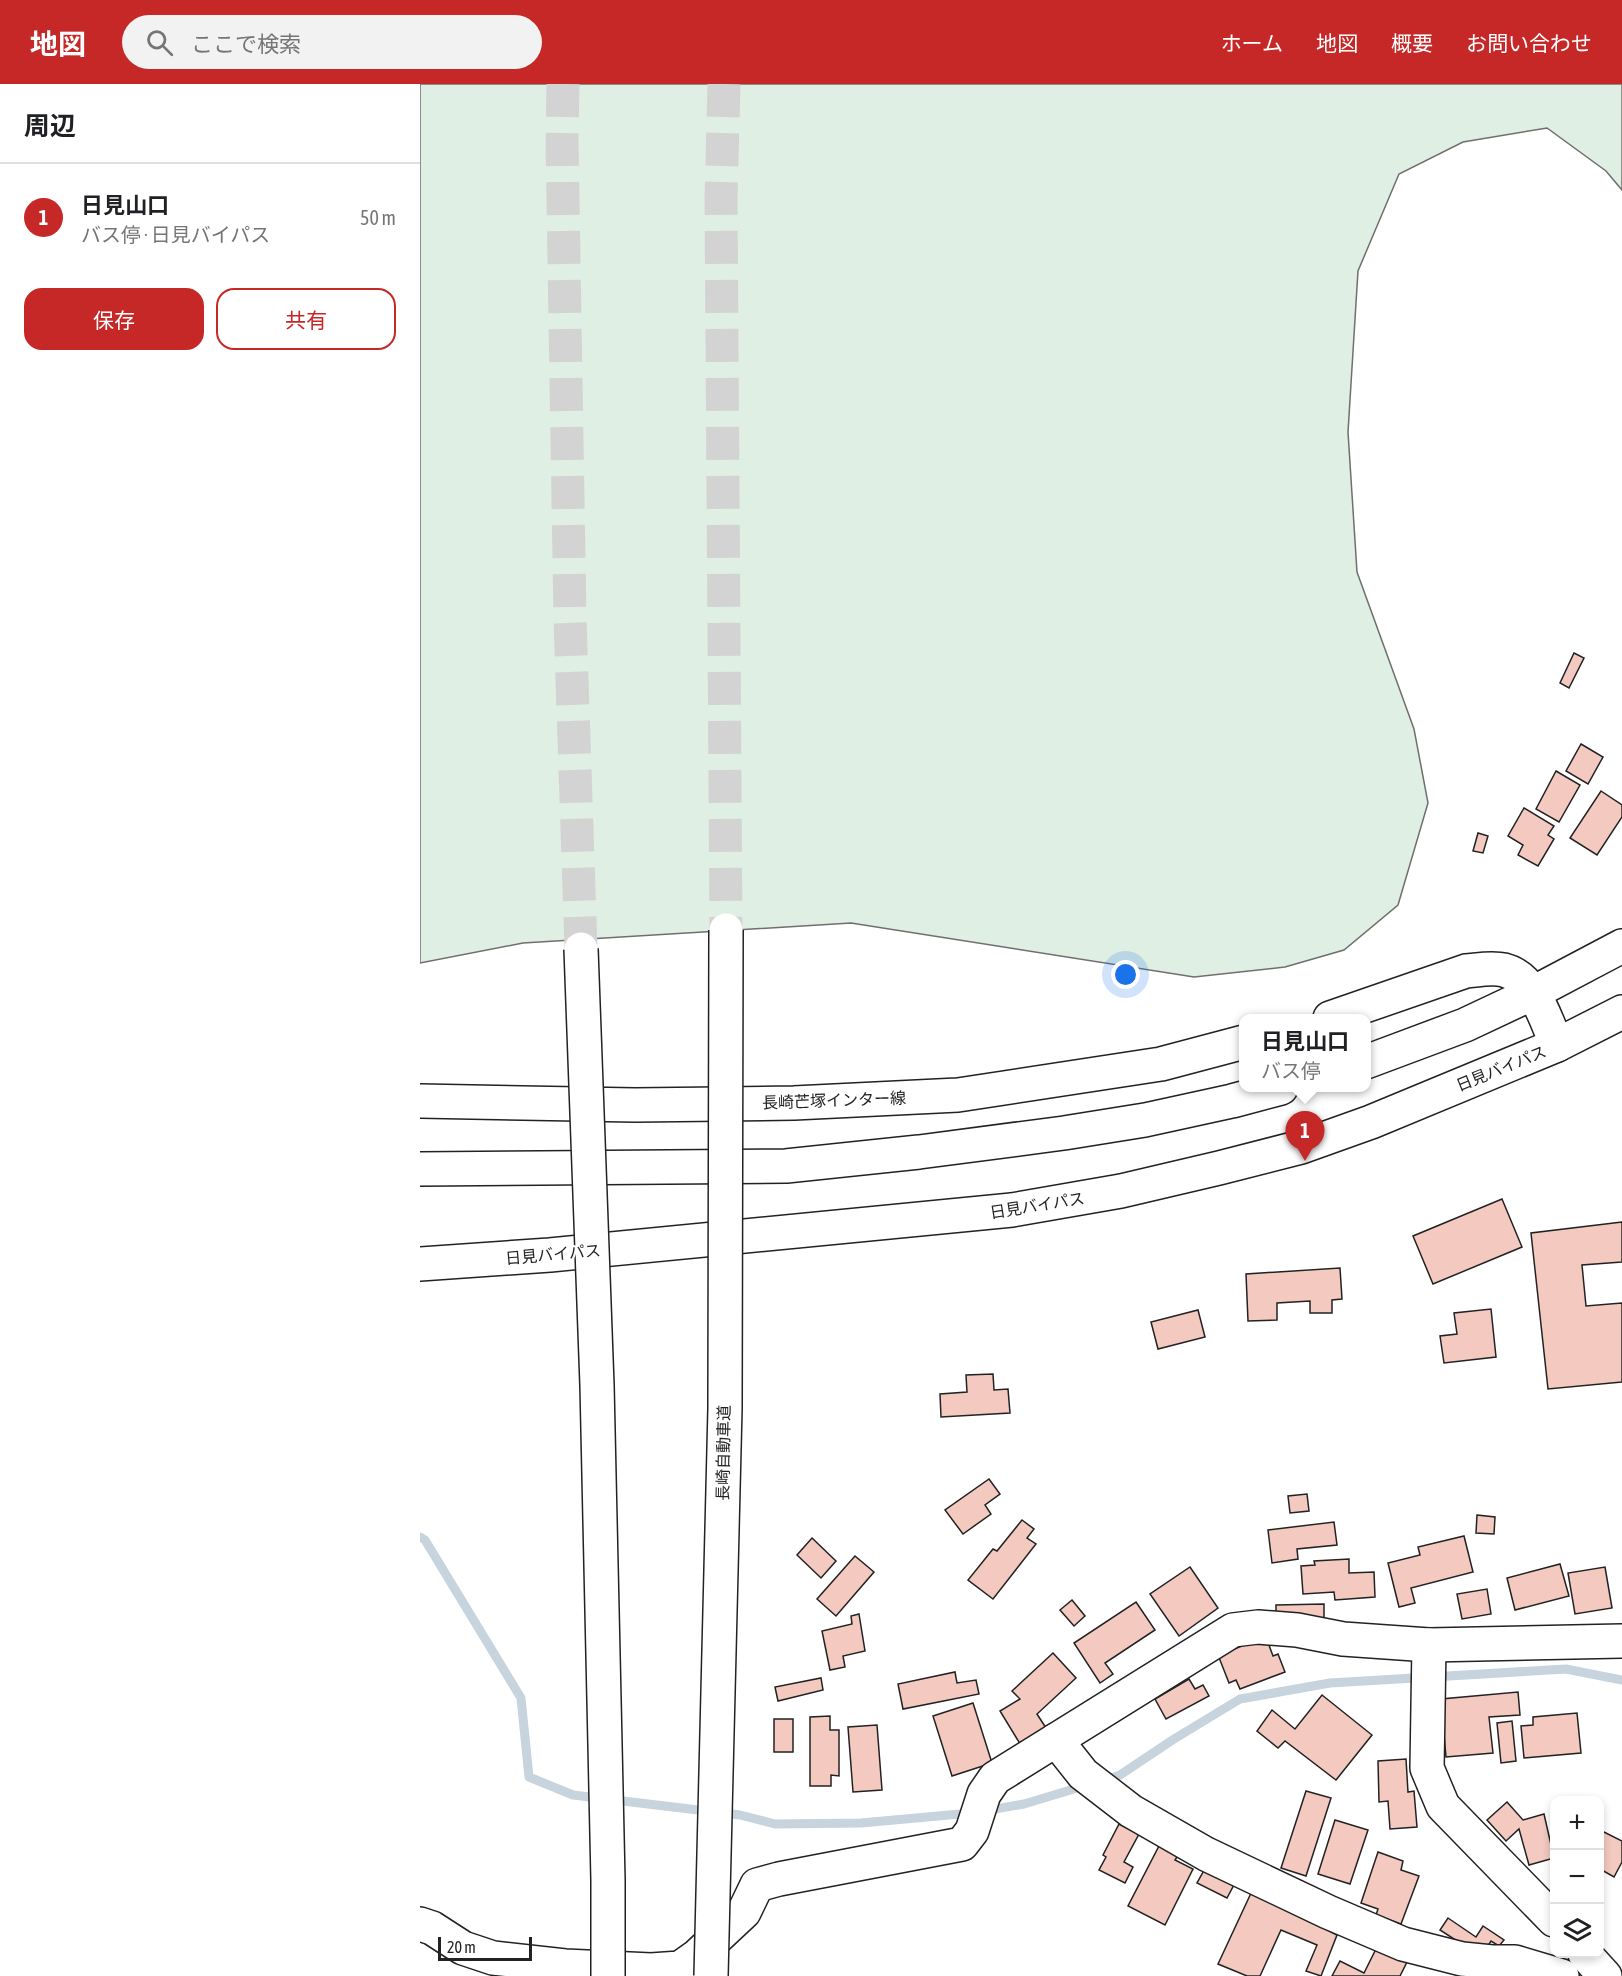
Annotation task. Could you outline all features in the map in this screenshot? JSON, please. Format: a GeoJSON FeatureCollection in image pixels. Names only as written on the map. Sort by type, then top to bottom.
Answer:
{"type":"FeatureCollection","features":[{"type":"Feature","properties":{"kind":"main road","name":"長崎自動車道"},"geometry":{"type":"LineString","coordinates":[[711,1976],[724,1419],[726,930]]}},
{"type":"Feature","properties":{"kind":"main road"},"geometry":{"type":"LineString","coordinates":[[1371,1060],[1465,1025],[1533,993],[1622,946]]}},
{"type":"Feature","properties":{"kind":"main road"},"geometry":{"type":"LineString","coordinates":[[581,949],[597,1385],[608,1976]]}},
{"type":"Feature","properties":{"kind":"main road"},"geometry":{"type":"LineString","coordinates":[[1342,1014],[1466,971],[1503,970],[1518,976],[1533,993],[1557,1045]]}},
{"type":"Feature","properties":{"kind":"main road","name":"日見バイパス"},"geometry":{"type":"LineString","coordinates":[[420,1264],[550,1255],[1012,1210],[1121,1191],[1288,1151],[1371,1122],[1557,1045],[1622,1012]]}},
{"type":"Feature","properties":{"kind":"main road","name":"長崎芒塚インター線"},"geometry":{"type":"LineString","coordinates":[[420,1101],[635,1105],[794,1103],[958,1095],[1161,1064],[1239,1043]]}},
{"type":"Feature","properties":{"kind":"main road"},"geometry":{"type":"LineString","coordinates":[[420,1169],[786,1166],[1064,1133],[1145,1120],[1266,1092]]}},
{"type":"Feature","properties":{"kind":"main road"},"geometry":{"type":"LineString","coordinates":[[420,1924],[432,1928],[463,1948],[493,1958],[576,1967],[651,1970],[680,1968],[697,1956],[744,1912],[758,1885],[778,1879],[962,1844],[972,1831],[984,1794],[995,1778],[1233,1630],[1258,1627],[1297,1630],[1429,1653],[1622,1641]]}},
{"type":"Feature","properties":{"kind":"main road"},"geometry":{"type":"LineString","coordinates":[[1429,1653],[1427,1768],[1443,1806],[1550,1916]]}},
{"type":"Feature","properties":{"kind":"main road"},"geometry":{"type":"LineString","coordinates":[[1056,1740],[1083,1774],[1131,1811],[1206,1854],[1328,1912],[1403,1944],[1462,1959],[1515,1962],[1562,1976]]}},
{"type":"Feature","properties":{"kind":"green space"},"geometry":{"type":"Polygon","coordinates":[[[420,84],[1622,84],[1622,190],[1606,171],[1547,128],[1463,142],[1399,174],[1358,271],[1348,432],[1357,572],[1414,729],[1428,803],[1398,905],[1344,950],[1285,967],[1194,977],[851,923],[523,943],[420,963],[420,84]]]}},
{"type":"Feature","properties":{"kind":"building"},"geometry":{"type":"Polygon","coordinates":[[[1574,653],[1584,658],[1569,688],[1560,683],[1574,653]]]}},
{"type":"Feature","properties":{"kind":"building"},"geometry":{"type":"Polygon","coordinates":[[[1581,744],[1603,757],[1588,784],[1566,771],[1581,744]]]}},
{"type":"Feature","properties":{"kind":"building"},"geometry":{"type":"Polygon","coordinates":[[[1556,771],[1580,785],[1559,822],[1536,809],[1556,771]]]}},
{"type":"Feature","properties":{"kind":"building"},"geometry":{"type":"Polygon","coordinates":[[[1601,791],[1622,805],[1622,817],[1597,855],[1570,838],[1601,791]]]}},
{"type":"Feature","properties":{"kind":"building"},"geometry":{"type":"Polygon","coordinates":[[[1524,808],[1554,826],[1548,835],[1554,839],[1538,866],[1518,855],[1523,845],[1508,836],[1524,808]]]}},
{"type":"Feature","properties":{"kind":"building"},"geometry":{"type":"Polygon","coordinates":[[[1478,833],[1488,836],[1483,853],[1473,851],[1478,833]]]}},
{"type":"Feature","properties":{"kind":"building"},"geometry":{"type":"Polygon","coordinates":[[[1502,1199],[1522,1247],[1433,1284],[1413,1236],[1502,1199]]]}},
{"type":"Feature","properties":{"kind":"building"},"geometry":{"type":"Polygon","coordinates":[[[1622,1222],[1622,1262],[1582,1265],[1586,1306],[1622,1303],[1622,1382],[1548,1389],[1531,1233],[1622,1222]]]}},
{"type":"Feature","properties":{"kind":"building"},"geometry":{"type":"Polygon","coordinates":[[[1340,1268],[1342,1299],[1332,1300],[1332,1313],[1310,1313],[1310,1301],[1277,1303],[1277,1320],[1248,1321],[1246,1274],[1340,1268]]]}},
{"type":"Feature","properties":{"kind":"building"},"geometry":{"type":"Polygon","coordinates":[[[1491,1309],[1496,1357],[1444,1363],[1440,1336],[1457,1334],[1454,1313],[1491,1309]]]}},
{"type":"Feature","properties":{"kind":"building"},"geometry":{"type":"Polygon","coordinates":[[[1198,1310],[1205,1337],[1158,1349],[1151,1322],[1198,1310]]]}},
{"type":"Feature","properties":{"kind":"building"},"geometry":{"type":"Polygon","coordinates":[[[993,1374],[994,1390],[1008,1389],[1010,1413],[941,1417],[940,1394],[967,1392],[966,1375],[993,1374]]]}},
{"type":"Feature","properties":{"kind":"building"},"geometry":{"type":"Polygon","coordinates":[[[989,1479],[1000,1494],[985,1505],[991,1514],[963,1534],[945,1510],[989,1479]]]}},
{"type":"Feature","properties":{"kind":"building"},"geometry":{"type":"Polygon","coordinates":[[[1307,1494],[1309,1511],[1290,1513],[1288,1496],[1307,1494]]]}},
{"type":"Feature","properties":{"kind":"building"},"geometry":{"type":"Polygon","coordinates":[[[1477,1515],[1495,1517],[1494,1534],[1476,1533],[1477,1515]]]}},
{"type":"Feature","properties":{"kind":"building"},"geometry":{"type":"Polygon","coordinates":[[[1022,1520],[1034,1529],[1027,1538],[1036,1544],[993,1599],[968,1580],[993,1549],[997,1551],[1022,1520]]]}},
{"type":"Feature","properties":{"kind":"building"},"geometry":{"type":"Polygon","coordinates":[[[1334,1522],[1337,1545],[1297,1549],[1298,1559],[1272,1563],[1268,1530],[1334,1522]]]}},
{"type":"Feature","properties":{"kind":"building"},"geometry":{"type":"Polygon","coordinates":[[[1464,1536],[1473,1572],[1411,1588],[1415,1603],[1399,1607],[1388,1563],[1420,1555],[1418,1547],[1464,1536]]]}},
{"type":"Feature","properties":{"kind":"building"},"geometry":{"type":"Polygon","coordinates":[[[812,1538],[836,1561],[821,1578],[797,1555],[812,1538]]]}},
{"type":"Feature","properties":{"kind":"building"},"geometry":{"type":"Polygon","coordinates":[[[855,1556],[874,1572],[836,1616],[817,1599],[855,1556]]]}},
{"type":"Feature","properties":{"kind":"building"},"geometry":{"type":"Polygon","coordinates":[[[1349,1559],[1349,1573],[1374,1572],[1375,1597],[1335,1600],[1334,1592],[1303,1594],[1301,1566],[1315,1565],[1314,1561],[1349,1559]]]}},
{"type":"Feature","properties":{"kind":"building"},"geometry":{"type":"Polygon","coordinates":[[[1560,1564],[1569,1596],[1515,1610],[1507,1578],[1560,1564]]]}},
{"type":"Feature","properties":{"kind":"building"},"geometry":{"type":"Polygon","coordinates":[[[1190,1567],[1218,1608],[1179,1636],[1150,1594],[1190,1567]]]}},
{"type":"Feature","properties":{"kind":"building"},"geometry":{"type":"Polygon","coordinates":[[[1605,1567],[1612,1608],[1575,1614],[1568,1573],[1605,1567]]]}},
{"type":"Feature","properties":{"kind":"building"},"geometry":{"type":"Polygon","coordinates":[[[1487,1589],[1491,1614],[1462,1619],[1457,1594],[1487,1589]]]}},
{"type":"Feature","properties":{"kind":"building"},"geometry":{"type":"Polygon","coordinates":[[[1072,1600],[1085,1616],[1074,1626],[1060,1610],[1072,1600]]]}},
{"type":"Feature","properties":{"kind":"building"},"geometry":{"type":"Polygon","coordinates":[[[1136,1602],[1155,1630],[1105,1663],[1113,1674],[1100,1683],[1074,1643],[1136,1602]]]}},
{"type":"Feature","properties":{"kind":"building"},"geometry":{"type":"Polygon","coordinates":[[[1324,1604],[1324,1619],[1276,1621],[1276,1605],[1324,1604]]]}},
{"type":"Feature","properties":{"kind":"building"},"geometry":{"type":"Polygon","coordinates":[[[859,1614],[865,1651],[843,1656],[845,1667],[830,1670],[822,1631],[852,1624],[851,1616],[859,1614]]]}},
{"type":"Feature","properties":{"kind":"building"},"geometry":{"type":"Polygon","coordinates":[[[1266,1637],[1273,1656],[1278,1654],[1285,1672],[1240,1689],[1236,1680],[1229,1683],[1218,1655],[1266,1637]]]}},
{"type":"Feature","properties":{"kind":"building"},"geometry":{"type":"Polygon","coordinates":[[[1053,1653],[1076,1678],[1037,1714],[1048,1731],[1022,1747],[1000,1711],[1020,1699],[1012,1691],[1053,1653]]]}},
{"type":"Feature","properties":{"kind":"building"},"geometry":{"type":"Polygon","coordinates":[[[955,1672],[957,1683],[976,1680],[979,1694],[903,1709],[898,1684],[955,1672]]]}},
{"type":"Feature","properties":{"kind":"building"},"geometry":{"type":"Polygon","coordinates":[[[821,1678],[823,1690],[778,1701],[775,1687],[821,1678]]]}},
{"type":"Feature","properties":{"kind":"building"},"geometry":{"type":"Polygon","coordinates":[[[1189,1679],[1195,1689],[1203,1685],[1209,1696],[1166,1719],[1155,1699],[1189,1679]]]}},
{"type":"Feature","properties":{"kind":"building"},"geometry":{"type":"Polygon","coordinates":[[[1518,1692],[1520,1715],[1489,1717],[1493,1753],[1446,1757],[1441,1699],[1518,1692]]]}},
{"type":"Feature","properties":{"kind":"building"},"geometry":{"type":"Polygon","coordinates":[[[1322,1695],[1372,1735],[1336,1780],[1285,1741],[1278,1748],[1257,1731],[1272,1710],[1295,1729],[1322,1695]]]}},
{"type":"Feature","properties":{"kind":"building"},"geometry":{"type":"Polygon","coordinates":[[[973,1703],[992,1763],[952,1776],[933,1716],[973,1703]]]}},
{"type":"Feature","properties":{"kind":"building"},"geometry":{"type":"Polygon","coordinates":[[[1577,1713],[1581,1753],[1524,1758],[1521,1726],[1533,1725],[1533,1717],[1577,1713]]]}},
{"type":"Feature","properties":{"kind":"building"},"geometry":{"type":"Polygon","coordinates":[[[830,1716],[830,1730],[839,1730],[839,1776],[831,1775],[831,1786],[810,1786],[810,1717],[830,1716]]]}},
{"type":"Feature","properties":{"kind":"building"},"geometry":{"type":"Polygon","coordinates":[[[774,1719],[793,1719],[793,1752],[774,1752],[774,1719]]]}},
{"type":"Feature","properties":{"kind":"building"},"geometry":{"type":"Polygon","coordinates":[[[1512,1721],[1516,1761],[1501,1763],[1497,1723],[1512,1721]]]}},
{"type":"Feature","properties":{"kind":"building"},"geometry":{"type":"Polygon","coordinates":[[[877,1725],[882,1790],[853,1792],[848,1727],[877,1725]]]}},
{"type":"Feature","properties":{"kind":"building"},"geometry":{"type":"Polygon","coordinates":[[[1406,1759],[1408,1792],[1414,1791],[1417,1827],[1390,1829],[1388,1801],[1379,1802],[1378,1761],[1406,1759]]]}},
{"type":"Feature","properties":{"kind":"building"},"geometry":{"type":"Polygon","coordinates":[[[1306,1791],[1331,1798],[1306,1876],[1281,1868],[1306,1791]]]}},
{"type":"Feature","properties":{"kind":"building"},"geometry":{"type":"Polygon","coordinates":[[[1507,1802],[1523,1820],[1544,1814],[1550,1840],[1550,1859],[1529,1865],[1519,1829],[1506,1841],[1487,1820],[1507,1802]]]}},
{"type":"Feature","properties":{"kind":"building"},"geometry":{"type":"Polygon","coordinates":[[[1335,1820],[1368,1830],[1350,1884],[1318,1874],[1335,1820]]]}},
{"type":"Feature","properties":{"kind":"building"},"geometry":{"type":"Polygon","coordinates":[[[1119,1824],[1139,1834],[1124,1862],[1133,1867],[1125,1883],[1099,1870],[1106,1857],[1103,1855],[1119,1824]]]}},
{"type":"Feature","properties":{"kind":"building"},"geometry":{"type":"Polygon","coordinates":[[[1604,1832],[1622,1841],[1622,1862],[1614,1877],[1604,1871],[1604,1832]]]}},
{"type":"Feature","properties":{"kind":"building"},"geometry":{"type":"Polygon","coordinates":[[[1160,1844],[1179,1854],[1175,1860],[1193,1869],[1165,1925],[1128,1906],[1160,1844]]]}},
{"type":"Feature","properties":{"kind":"building"},"geometry":{"type":"Polygon","coordinates":[[[1378,1852],[1403,1861],[1401,1870],[1419,1876],[1401,1924],[1376,1915],[1378,1909],[1361,1903],[1378,1852]]]}},
{"type":"Feature","properties":{"kind":"building"},"geometry":{"type":"Polygon","coordinates":[[[1207,1865],[1237,1879],[1227,1898],[1197,1883],[1207,1865]]]}},
{"type":"Feature","properties":{"kind":"building"},"geometry":{"type":"Polygon","coordinates":[[[1252,1891],[1337,1935],[1321,1976],[1306,1971],[1317,1945],[1281,1930],[1260,1976],[1247,1976],[1218,1964],[1252,1891]]]}},
{"type":"Feature","properties":{"kind":"building"},"geometry":{"type":"Polygon","coordinates":[[[1448,1918],[1476,1937],[1483,1926],[1504,1940],[1499,1946],[1491,1941],[1486,1949],[1474,1952],[1440,1930],[1448,1918]]]}},
{"type":"Feature","properties":{"kind":"building"},"geometry":{"type":"Polygon","coordinates":[[[1378,1945],[1408,1960],[1400,1976],[1332,1976],[1340,1961],[1364,1973],[1378,1945]]]}},
{"type":"Feature","properties":{"kind":"waterway"},"geometry":{"type":"LineString","coordinates":[[420,1537],[425,1540],[521,1698],[529,1777],[573,1795],[740,1815],[775,1824],[861,1823],[971,1813]]}},
{"type":"Feature","properties":{"kind":"waterway"},"geometry":{"type":"LineString","coordinates":[[1103,1781],[1120,1775],[1240,1699],[1330,1683],[1566,1669],[1622,1680]]}},
{"type":"Feature","properties":{"kind":"waterway"},"geometry":{"type":"LineString","coordinates":[[984,1811],[1024,1804],[1087,1785]]}},
{"type":"Feature","properties":{"kind":"tunnel"},"geometry":{"type":"LineString","coordinates":[[563,84],[570,619],[581,949]]}},
{"type":"Feature","properties":{"kind":"tunnel"},"geometry":{"type":"LineString","coordinates":[[724,84],[721,199],[726,930]]}},
{"type":"Feature","properties":{"kind":"place","name":"日見山口"},"geometry":{"type":"Point","coordinates":[1305,1161]}}]}
